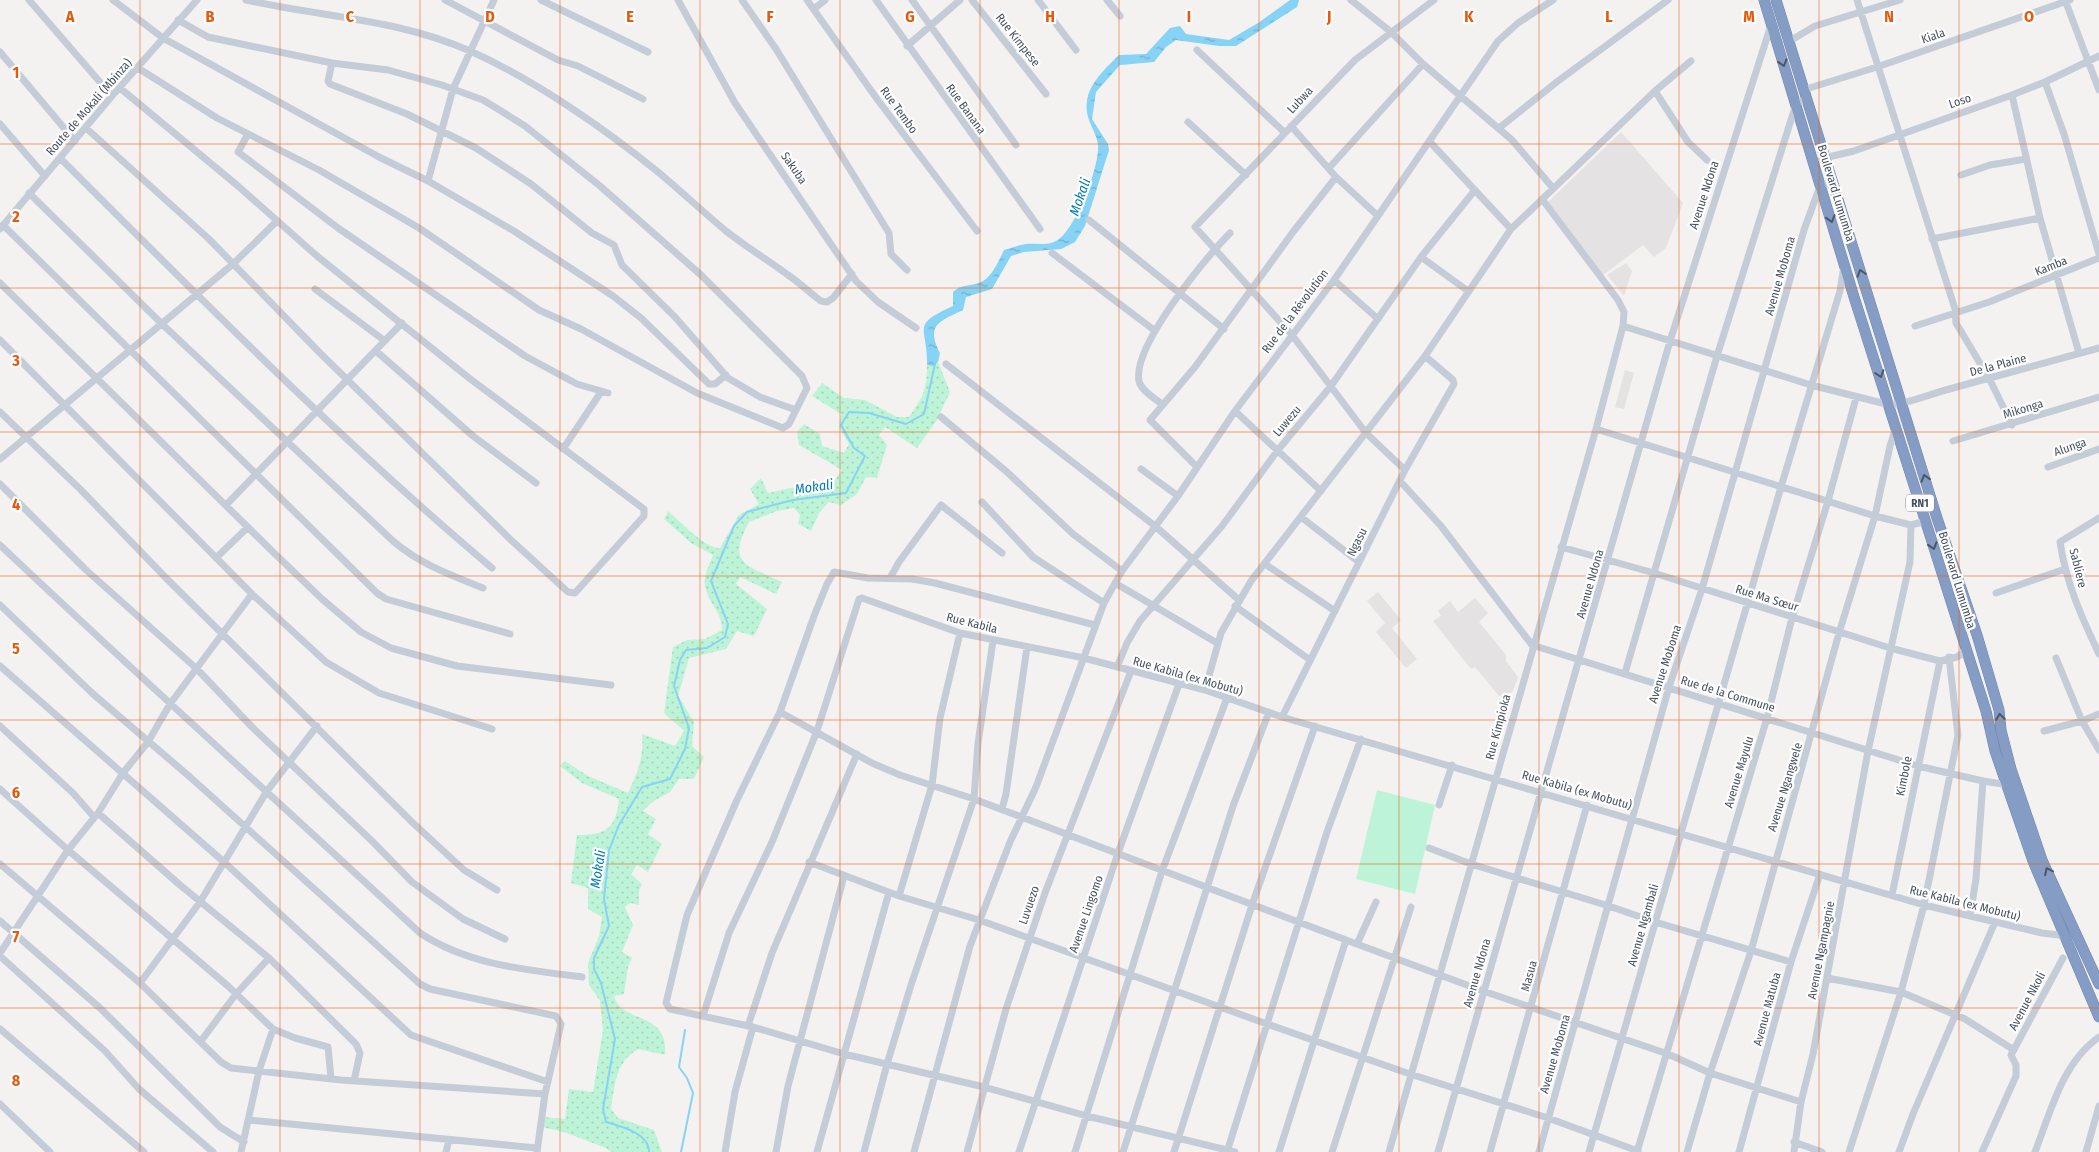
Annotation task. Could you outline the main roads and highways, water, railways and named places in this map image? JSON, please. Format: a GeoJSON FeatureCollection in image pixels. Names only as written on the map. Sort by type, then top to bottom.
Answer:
{"type":"FeatureCollection","features":[{"type":"Feature","properties":{"kind":"highway","name":"Boulevard Lumumba"},"geometry":{"type":"LineString","coordinates":[[1764,0],[1854,297],[1986,711],[1995,751],[2089,966],[2097,973],[2099,984]]}},
{"type":"Feature","properties":{"kind":"highway","name":"Boulevard Lumumba"},"geometry":{"type":"LineString","coordinates":[[1776,0],[1937,518],[1977,635],[1999,710],[2011,784],[2033,861],[2081,977],[2095,999],[2099,1017]]}},
{"type":"Feature","properties":{"kind":"highway"},"geometry":{"type":"LineString","coordinates":[[1854,297],[1867,291]]}},
{"type":"Feature","properties":{"kind":"highway"},"geometry":{"type":"LineString","coordinates":[[1964,646],[1977,635]]}},
{"type":"Feature","properties":{"kind":"highway"},"geometry":{"type":"LineString","coordinates":[[2081,977],[2097,973]]}},
{"type":"Feature","properties":{"kind":"water"},"geometry":{"type":"Polygon","coordinates":[[[1290,0],[1299,0],[1297,7],[1236,46],[1219,46],[1176,40],[1166,47],[1154,62],[1120,65],[1096,92],[1092,119],[1108,144],[1109,150],[1085,226],[1075,242],[1061,249],[1024,252],[1011,256],[992,289],[966,297],[963,310],[937,325],[934,336],[940,353],[938,362],[933,366],[927,365],[924,328],[931,318],[953,306],[953,292],[956,289],[979,283],[987,278],[1004,250],[1026,244],[1053,243],[1071,225],[1085,198],[1098,155],[1097,140],[1087,114],[1088,94],[1099,76],[1109,65],[1119,55],[1146,54],[1170,28],[1180,26],[1186,34],[1229,40],[1258,23],[1290,0]]]}},
{"type":"Feature","properties":{"kind":"waterway","name":"Mokali"},"geometry":{"type":"LineString","coordinates":[[649,1152],[648,1145],[639,1135],[626,1128],[606,1122],[603,1109],[615,1039],[601,983],[594,969],[594,958],[609,926],[604,899],[609,850],[619,825],[642,787],[670,779],[685,749],[689,728],[674,686],[680,660],[686,650],[707,648],[725,637],[728,624],[711,581],[734,526],[747,512],[793,500],[846,493],[865,456],[854,448],[841,425],[849,412],[869,413],[906,424],[924,414],[935,364]]}},
{"type":"Feature","properties":{"kind":"waterway"},"geometry":{"type":"LineString","coordinates":[[681,1152],[693,1093],[687,1078],[679,1067],[685,1030]]}}]}
